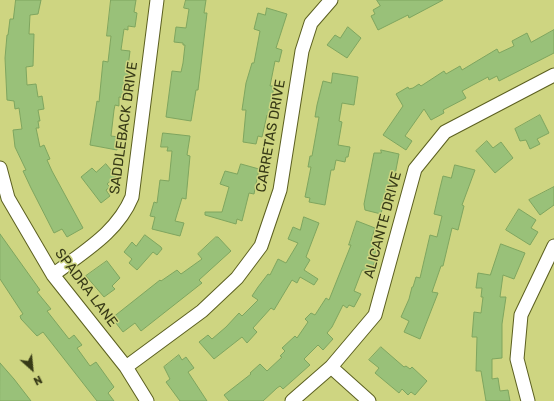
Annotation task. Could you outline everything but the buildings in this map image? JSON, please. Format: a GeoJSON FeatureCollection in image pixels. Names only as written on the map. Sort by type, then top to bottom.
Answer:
{"type":"FeatureCollection","features":[{"type":"Feature","properties":{"kind":"street","name":"SADDLEBACK DRIVE"},"geometry":{"type":"LineString","coordinates":[[53,275],[111,230],[125,213],[132,197],[157,0]]}},
{"type":"Feature","properties":{"kind":"street","name":"CARRETAS DRIVE"},"geometry":{"type":"LineString","coordinates":[[126,367],[202,311],[237,278],[261,246],[280,190],[302,51],[311,23],[331,0]]}},
{"type":"Feature","properties":{"kind":"street","name":"ALICANTE DRIVE"},"geometry":{"type":"LineString","coordinates":[[292,401],[331,366],[375,315],[415,169],[445,132],[554,75]]}},
{"type":"Feature","properties":{"kind":"street","name":"SPADRA LANE"},"geometry":{"type":"LineString","coordinates":[[0,168],[8,198],[53,275],[126,367],[147,401]]}},
{"type":"Feature","properties":{"kind":"street"},"geometry":{"type":"LineString","coordinates":[[528,401],[517,359],[521,315],[554,246]]}},
{"type":"Feature","properties":{"kind":"street"},"geometry":{"type":"LineString","coordinates":[[331,366],[369,401]]}}]}
